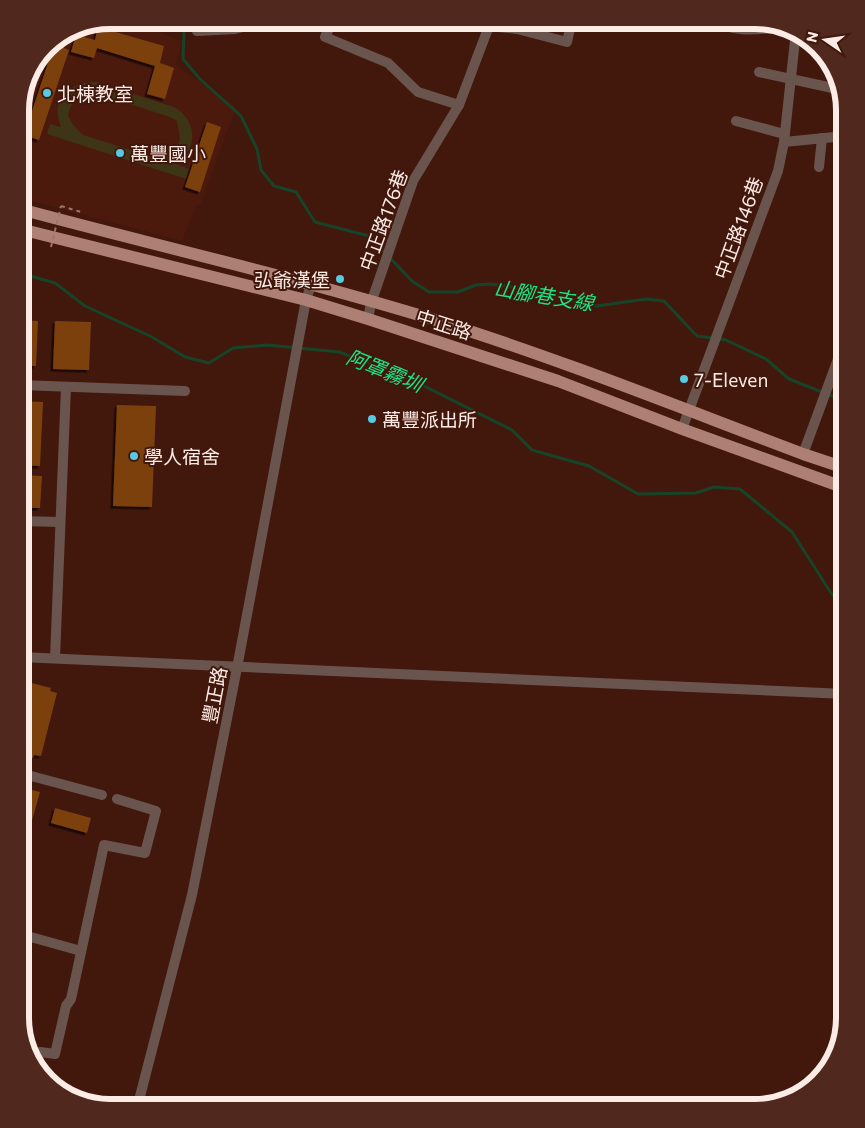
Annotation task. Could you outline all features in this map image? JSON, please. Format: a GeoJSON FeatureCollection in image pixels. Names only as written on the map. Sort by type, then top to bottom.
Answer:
{"type":"FeatureCollection","features":[{"type":"Feature","properties":{"kind":"main road","name":"中正路"},"geometry":{"type":"LineString","coordinates":[[29,211],[311,285],[434,320],[530,352],[836,465]]}},
{"type":"Feature","properties":{"kind":"main road","name":"中正路"},"geometry":{"type":"LineString","coordinates":[[29,231],[306,300],[368,319],[558,381],[682,429],[836,485]]}},
{"type":"Feature","properties":{"kind":"street"},"geometry":{"type":"LineString","coordinates":[[197,31],[235,29]]}},
{"type":"Feature","properties":{"kind":"street"},"geometry":{"type":"LineString","coordinates":[[328,29],[324,37],[388,63],[418,92],[459,105]]}},
{"type":"Feature","properties":{"kind":"street","name":"中正路176巷"},"geometry":{"type":"LineString","coordinates":[[368,319],[371,302],[413,181],[459,105],[488,29]]}},
{"type":"Feature","properties":{"kind":"street"},"geometry":{"type":"LineString","coordinates":[[530,29],[567,42],[570,29]]}},
{"type":"Feature","properties":{"kind":"street"},"geometry":{"type":"LineString","coordinates":[[738,29],[758,29]]}},
{"type":"Feature","properties":{"kind":"street","name":"中正路146巷"},"geometry":{"type":"LineString","coordinates":[[682,429],[778,171],[784,138],[795,40]]}},
{"type":"Feature","properties":{"kind":"street"},"geometry":{"type":"LineString","coordinates":[[759,72],[833,88]]}},
{"type":"Feature","properties":{"kind":"street"},"geometry":{"type":"LineString","coordinates":[[736,121],[784,138],[836,137]]}},
{"type":"Feature","properties":{"kind":"street"},"geometry":{"type":"LineString","coordinates":[[819,167],[822,138]]}},
{"type":"Feature","properties":{"kind":"street","name":"豐正路"},"geometry":{"type":"LineString","coordinates":[[139,1099],[192,895],[238,668],[306,300],[311,285]]}},
{"type":"Feature","properties":{"kind":"street"},"geometry":{"type":"LineString","coordinates":[[803,454],[836,364]]}},
{"type":"Feature","properties":{"kind":"street"},"geometry":{"type":"LineString","coordinates":[[29,385],[185,391]]}},
{"type":"Feature","properties":{"kind":"street"},"geometry":{"type":"LineString","coordinates":[[55,658],[66,387]]}},
{"type":"Feature","properties":{"kind":"street"},"geometry":{"type":"LineString","coordinates":[[29,521],[60,522]]}},
{"type":"Feature","properties":{"kind":"street"},"geometry":{"type":"LineString","coordinates":[[29,657],[836,694]]}},
{"type":"Feature","properties":{"kind":"street"},"geometry":{"type":"LineString","coordinates":[[29,775],[102,795]]}},
{"type":"Feature","properties":{"kind":"street"},"geometry":{"type":"LineString","coordinates":[[37,1054],[40,1052],[55,1054],[66,1006],[71,999],[104,845],[145,853],[156,810],[117,799]]}},
{"type":"Feature","properties":{"kind":"street"},"geometry":{"type":"LineString","coordinates":[[29,937],[81,951]]}},
{"type":"Feature","properties":{"kind":"path"},"geometry":{"type":"LineString","coordinates":[[51,247],[61,206],[81,212]]}},
{"type":"Feature","properties":{"kind":"shaded area","name":"萬豐國小"},"geometry":{"type":"Polygon","coordinates":[[[99,29],[152,29],[182,41],[176,65],[236,107],[201,204],[196,206],[182,241],[29,200],[29,104],[32,89],[37,74],[45,60],[69,40],[99,29]]]}},
{"type":"Feature","properties":{"kind":"shaded area"},"geometry":{"type":"Polygon","coordinates":[[[96,82],[174,107],[182,113],[191,127],[192,143],[189,151],[176,164],[189,169],[186,179],[47,134],[50,124],[61,127],[58,118],[58,107],[63,94],[74,86],[96,82]],[[92,92],[78,96],[68,115],[72,123],[83,135],[160,159],[176,151],[180,139],[177,121],[170,117],[92,92]]]}},
{"type":"Feature","properties":{"kind":"building"},"geometry":{"type":"Polygon","coordinates":[[[97,29],[105,29],[164,46],[160,63],[174,68],[165,99],[147,94],[155,66],[97,48],[94,58],[71,52],[75,37],[78,36],[95,40],[97,29]]]}},
{"type":"Feature","properties":{"kind":"building","name":"北棟教室"},"geometry":{"type":"Polygon","coordinates":[[[61,47],[69,50],[39,140],[29,137],[29,120],[51,54],[56,49],[60,51],[61,47]]]}},
{"type":"Feature","properties":{"kind":"building"},"geometry":{"type":"Polygon","coordinates":[[[207,122],[221,127],[200,192],[185,187],[207,122]]]}},
{"type":"Feature","properties":{"kind":"building"},"geometry":{"type":"Polygon","coordinates":[[[29,320],[38,321],[36,366],[29,366],[29,320]]]}},
{"type":"Feature","properties":{"kind":"building"},"geometry":{"type":"Polygon","coordinates":[[[55,321],[91,322],[89,370],[53,369],[55,321]]]}},
{"type":"Feature","properties":{"kind":"building"},"geometry":{"type":"Polygon","coordinates":[[[29,401],[43,402],[40,466],[29,465],[29,401]]]}},
{"type":"Feature","properties":{"kind":"building","name":"學人宿舍"},"geometry":{"type":"Polygon","coordinates":[[[117,405],[156,406],[152,507],[113,506],[117,405]]]}},
{"type":"Feature","properties":{"kind":"building"},"geometry":{"type":"Polygon","coordinates":[[[29,475],[42,476],[40,508],[29,508],[29,475]]]}},
{"type":"Feature","properties":{"kind":"building"},"geometry":{"type":"Polygon","coordinates":[[[29,682],[51,688],[50,691],[57,693],[41,756],[34,755],[33,758],[29,757],[29,682]]]}},
{"type":"Feature","properties":{"kind":"building"},"geometry":{"type":"Polygon","coordinates":[[[29,789],[40,792],[29,831],[29,789]]]}},
{"type":"Feature","properties":{"kind":"building"},"geometry":{"type":"Polygon","coordinates":[[[55,808],[91,818],[87,833],[51,823],[55,808]]]}},
{"type":"Feature","properties":{"kind":"waterway","name":"山腳巷支線"},"geometry":{"type":"LineString","coordinates":[[182,29],[183,59],[200,79],[241,116],[257,149],[261,170],[274,186],[296,192],[315,222],[369,236],[412,281],[429,292],[458,292],[476,285],[490,284],[521,288],[597,306],[646,299],[664,301],[697,336],[713,338]]}},
{"type":"Feature","properties":{"kind":"waterway","name":"阿罩霧圳"},"geometry":{"type":"LineString","coordinates":[[29,276],[55,283],[85,306],[152,337],[185,357],[209,363],[233,348],[267,345],[339,352],[400,374],[512,430],[532,450],[589,466],[638,494],[696,493],[714,487],[740,489],[792,532],[836,598]]}},
{"type":"Feature","properties":{"kind":"waterway","name":"山腳巷支線"},"geometry":{"type":"LineString","coordinates":[[719,339],[726,340],[766,359],[789,379],[836,397]]}},
{"type":"Feature","properties":{"kind":"place","name":"北棟教室"},"geometry":{"type":"Point","coordinates":[47,93]}},
{"type":"Feature","properties":{"kind":"place","name":"萬豐國小"},"geometry":{"type":"Point","coordinates":[120,153]}},
{"type":"Feature","properties":{"kind":"place","name":"弘爺漢堡"},"geometry":{"type":"Point","coordinates":[340,279]}},
{"type":"Feature","properties":{"kind":"place","name":"7-Eleven"},"geometry":{"type":"Point","coordinates":[684,379]}},
{"type":"Feature","properties":{"kind":"place","name":"萬豐派出所"},"geometry":{"type":"Point","coordinates":[372,419]}},
{"type":"Feature","properties":{"kind":"place","name":"學人宿舍"},"geometry":{"type":"Point","coordinates":[134,456]}}]}
